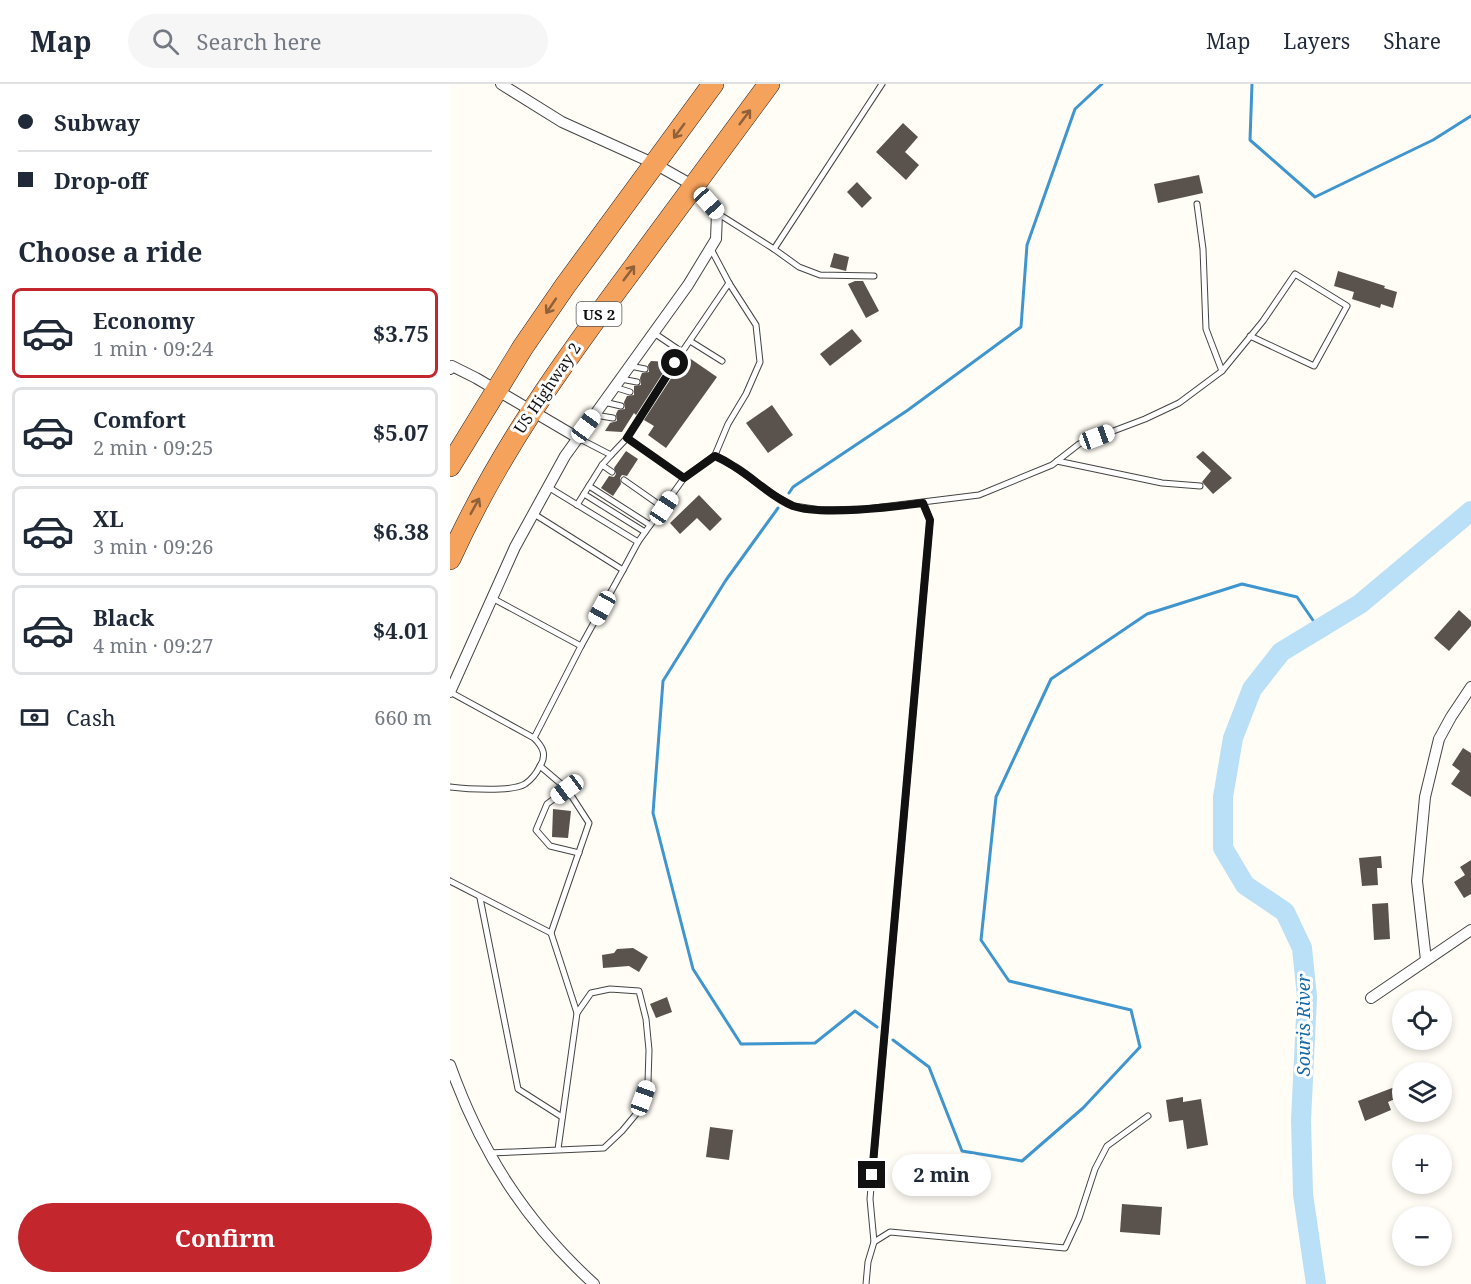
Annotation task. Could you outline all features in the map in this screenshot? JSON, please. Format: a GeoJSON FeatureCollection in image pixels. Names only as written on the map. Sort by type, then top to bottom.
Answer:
{"type":"FeatureCollection","features":[{"type":"Feature","properties":{"kind":"highway","name":"US 2"},"geometry":{"type":"LineString","coordinates":[[450,466],[523,347],[713,84]]}},
{"type":"Feature","properties":{"kind":"highway","name":"US Highway 2"},"geometry":{"type":"LineString","coordinates":[[450,559],[483,493],[562,363],[770,84]]}},
{"type":"Feature","properties":{"kind":"street"},"geometry":{"type":"LineString","coordinates":[[450,692],[515,548],[565,456],[688,285],[716,239],[717,213],[694,186],[655,164],[562,123],[501,84]]}},
{"type":"Feature","properties":{"kind":"street"},"geometry":{"type":"LineString","coordinates":[[450,369],[452,366],[468,374],[578,438]]}},
{"type":"Feature","properties":{"kind":"street"},"geometry":{"type":"LineString","coordinates":[[1426,960],[1417,881],[1425,797],[1439,739],[1471,687]]}},
{"type":"Feature","properties":{"kind":"street"},"geometry":{"type":"LineString","coordinates":[[1371,998],[1471,930]]}},
{"type":"Feature","properties":{"kind":"street"},"geometry":{"type":"LineString","coordinates":[[450,1065],[465,1106],[499,1170],[531,1218],[571,1263],[594,1284]]}},
{"type":"Feature","properties":{"kind":"lane"},"geometry":{"type":"LineString","coordinates":[[774,249],[882,84]]}},
{"type":"Feature","properties":{"kind":"lane"},"geometry":{"type":"LineString","coordinates":[[1197,204],[1203,249],[1206,329],[1222,371]]}},
{"type":"Feature","properties":{"kind":"lane"},"geometry":{"type":"LineString","coordinates":[[717,213],[799,267],[820,275],[874,276]]}},
{"type":"Feature","properties":{"kind":"lane"},"geometry":{"type":"LineString","coordinates":[[534,738],[638,542],[684,478],[715,456],[728,424],[746,394],[760,362],[756,325],[729,283],[711,248]]}},
{"type":"Feature","properties":{"kind":"lane"},"geometry":{"type":"LineString","coordinates":[[715,456],[794,506],[821,510],[923,503],[979,495],[1056,461],[1079,444],[1145,419],[1179,403],[1222,371],[1250,336],[1263,321],[1295,274],[1347,306],[1314,366],[1250,336]]}},
{"type":"Feature","properties":{"kind":"lane"},"geometry":{"type":"LineString","coordinates":[[577,505],[602,465],[627,438],[664,374],[690,341],[729,283]]}},
{"type":"Feature","properties":{"kind":"lane"},"geometry":{"type":"LineString","coordinates":[[654,333],[682,352]]}},
{"type":"Feature","properties":{"kind":"lane"},"geometry":{"type":"LineString","coordinates":[[690,341],[722,361]]}},
{"type":"Feature","properties":{"kind":"lane"},"geometry":{"type":"LineString","coordinates":[[630,366],[645,369]]}},
{"type":"Feature","properties":{"kind":"lane"},"geometry":{"type":"LineString","coordinates":[[617,383],[637,382]]}},
{"type":"Feature","properties":{"kind":"lane"},"geometry":{"type":"LineString","coordinates":[[617,383],[630,392]]}},
{"type":"Feature","properties":{"kind":"lane"},"geometry":{"type":"LineString","coordinates":[[604,402],[621,406]]}},
{"type":"Feature","properties":{"kind":"lane"},"geometry":{"type":"LineString","coordinates":[[638,409],[645,410]]}},
{"type":"Feature","properties":{"kind":"lane"},"geometry":{"type":"LineString","coordinates":[[595,415],[613,418]]}},
{"type":"Feature","properties":{"kind":"lane"},"geometry":{"type":"LineString","coordinates":[[629,421],[637,423]]}},
{"type":"Feature","properties":{"kind":"lane"},"geometry":{"type":"LineString","coordinates":[[578,438],[611,455]]}},
{"type":"Feature","properties":{"kind":"lane"},"geometry":{"type":"LineString","coordinates":[[627,438],[684,478]]}},
{"type":"Feature","properties":{"kind":"lane"},"geometry":{"type":"LineString","coordinates":[[1056,461],[1162,483],[1200,486]]}},
{"type":"Feature","properties":{"kind":"lane"},"geometry":{"type":"LineString","coordinates":[[602,465],[612,472]]}},
{"type":"Feature","properties":{"kind":"lane"},"geometry":{"type":"LineString","coordinates":[[624,480],[664,508]]}},
{"type":"Feature","properties":{"kind":"lane"},"geometry":{"type":"LineString","coordinates":[[589,486],[650,525]]}},
{"type":"Feature","properties":{"kind":"lane"},"geometry":{"type":"LineString","coordinates":[[548,487],[638,542]]}},
{"type":"Feature","properties":{"kind":"lane"},"geometry":{"type":"LineString","coordinates":[[584,494],[645,532]]}},
{"type":"Feature","properties":{"kind":"lane"},"geometry":{"type":"LineString","coordinates":[[866,1284],[868,1262],[874,1242],[870,1199],[930,520],[923,503]]}},
{"type":"Feature","properties":{"kind":"lane"},"geometry":{"type":"LineString","coordinates":[[534,514],[623,570]]}},
{"type":"Feature","properties":{"kind":"lane"},"geometry":{"type":"LineString","coordinates":[[492,598],[581,646]]}},
{"type":"Feature","properties":{"kind":"lane"},"geometry":{"type":"LineString","coordinates":[[450,692],[534,738],[543,747],[544,760],[524,785],[503,788],[450,788]]}},
{"type":"Feature","properties":{"kind":"lane"},"geometry":{"type":"LineString","coordinates":[[540,766],[567,789],[589,823],[551,933],[577,1013],[558,1149]]}},
{"type":"Feature","properties":{"kind":"lane"},"geometry":{"type":"LineString","coordinates":[[567,789],[547,804],[536,830],[550,846],[579,853]]}},
{"type":"Feature","properties":{"kind":"lane"},"geometry":{"type":"LineString","coordinates":[[450,881],[551,933]]}},
{"type":"Feature","properties":{"kind":"lane"},"geometry":{"type":"LineString","coordinates":[[480,898],[518,1089],[562,1117]]}},
{"type":"Feature","properties":{"kind":"lane"},"geometry":{"type":"LineString","coordinates":[[490,1153],[604,1148],[637,1113],[648,1082],[649,1050],[646,1019],[639,991],[610,989],[591,993],[577,1013]]}},
{"type":"Feature","properties":{"kind":"lane"},"geometry":{"type":"LineString","coordinates":[[874,1242],[890,1232],[1065,1248],[1079,1218],[1095,1169],[1107,1146],[1148,1116]]}},
{"type":"Feature","properties":{"kind":"building"},"geometry":{"type":"Polygon","coordinates":[[[903,123],[918,137],[905,152],[919,165],[906,180],[876,152],[903,123]]]}},
{"type":"Feature","properties":{"kind":"building"},"geometry":{"type":"Polygon","coordinates":[[[1199,175],[1203,193],[1158,203],[1154,184],[1199,175]]]}},
{"type":"Feature","properties":{"kind":"building"},"geometry":{"type":"Polygon","coordinates":[[[857,182],[872,198],[862,208],[847,192],[857,182]]]}},
{"type":"Feature","properties":{"kind":"building"},"geometry":{"type":"Polygon","coordinates":[[[834,253],[849,257],[846,271],[830,267],[834,253]]]}},
{"type":"Feature","properties":{"kind":"building"},"geometry":{"type":"Polygon","coordinates":[[[1338,271],[1397,292],[1393,308],[1381,304],[1380,308],[1352,299],[1354,292],[1334,286],[1338,271]]]}},
{"type":"Feature","properties":{"kind":"building"},"geometry":{"type":"Polygon","coordinates":[[[863,281],[879,311],[866,318],[848,284],[863,281]]]}},
{"type":"Feature","properties":{"kind":"building"},"geometry":{"type":"Polygon","coordinates":[[[852,329],[862,341],[830,366],[820,354],[852,329]]]}},
{"type":"Feature","properties":{"kind":"building"},"geometry":{"type":"Polygon","coordinates":[[[688,357],[717,377],[666,448],[648,435],[654,426],[644,420],[681,363],[684,363],[688,357]]]}},
{"type":"Feature","properties":{"kind":"building"},"geometry":{"type":"Polygon","coordinates":[[[651,361],[670,362],[636,415],[634,413],[622,432],[605,431],[610,423],[617,421],[618,410],[625,409],[624,402],[627,396],[634,395],[634,386],[641,385],[642,373],[649,372],[648,365],[651,361]]]}},
{"type":"Feature","properties":{"kind":"building"},"geometry":{"type":"Polygon","coordinates":[[[772,405],[793,435],[768,453],[746,423],[772,405]]]}},
{"type":"Feature","properties":{"kind":"building"},"geometry":{"type":"Polygon","coordinates":[[[626,451],[638,459],[627,476],[622,475],[621,484],[613,496],[601,488],[609,476],[614,477],[616,474],[614,468],[626,451]]]}},
{"type":"Feature","properties":{"kind":"building"},"geometry":{"type":"Polygon","coordinates":[[[1203,451],[1232,478],[1213,494],[1202,482],[1211,471],[1196,457],[1203,451]]]}},
{"type":"Feature","properties":{"kind":"building"},"geometry":{"type":"Polygon","coordinates":[[[699,495],[722,519],[710,531],[697,518],[680,534],[670,523],[699,495]]]}},
{"type":"Feature","properties":{"kind":"building"},"geometry":{"type":"Polygon","coordinates":[[[1459,610],[1471,621],[1471,626],[1449,651],[1434,638],[1459,610]]]}},
{"type":"Feature","properties":{"kind":"building"},"geometry":{"type":"Polygon","coordinates":[[[1463,748],[1471,753],[1471,797],[1451,784],[1460,771],[1452,765],[1463,748]]]}},
{"type":"Feature","properties":{"kind":"building"},"geometry":{"type":"Polygon","coordinates":[[[553,809],[571,811],[568,838],[552,837],[553,809]]]}},
{"type":"Feature","properties":{"kind":"building"},"geometry":{"type":"Polygon","coordinates":[[[1381,856],[1382,868],[1377,868],[1378,885],[1362,886],[1359,858],[1381,856]]]}},
{"type":"Feature","properties":{"kind":"building"},"geometry":{"type":"Polygon","coordinates":[[[1471,860],[1471,894],[1464,898],[1454,882],[1465,875],[1460,867],[1471,860]]]}},
{"type":"Feature","properties":{"kind":"building"},"geometry":{"type":"Polygon","coordinates":[[[1388,903],[1390,939],[1374,940],[1372,904],[1388,903]]]}},
{"type":"Feature","properties":{"kind":"building"},"geometry":{"type":"Polygon","coordinates":[[[633,948],[648,957],[639,972],[629,966],[603,968],[602,955],[614,953],[617,949],[633,948]]]}},
{"type":"Feature","properties":{"kind":"building"},"geometry":{"type":"Polygon","coordinates":[[[667,997],[672,1012],[656,1018],[650,1004],[667,997]]]}},
{"type":"Feature","properties":{"kind":"building"},"geometry":{"type":"Polygon","coordinates":[[[1392,1088],[1392,1100],[1388,1102],[1391,1110],[1365,1121],[1358,1101],[1392,1088]]]}},
{"type":"Feature","properties":{"kind":"building"},"geometry":{"type":"Polygon","coordinates":[[[1183,1097],[1183,1102],[1201,1099],[1208,1145],[1187,1149],[1183,1120],[1169,1122],[1166,1100],[1183,1097]]]}},
{"type":"Feature","properties":{"kind":"building"},"geometry":{"type":"Polygon","coordinates":[[[710,1127],[733,1130],[729,1160],[706,1157],[710,1127]]]}},
{"type":"Feature","properties":{"kind":"building"},"geometry":{"type":"Polygon","coordinates":[[[1122,1204],[1162,1207],[1160,1235],[1120,1232],[1122,1204]]]}},
{"type":"Feature","properties":{"kind":"waterway"},"geometry":{"type":"LineString","coordinates":[[789,493],[793,487],[908,410],[1021,327],[1027,245],[1075,109],[1102,84]]}},
{"type":"Feature","properties":{"kind":"waterway"},"geometry":{"type":"LineString","coordinates":[[1252,84],[1250,140],[1315,197],[1433,140],[1471,116]]}},
{"type":"Feature","properties":{"kind":"waterway"},"geometry":{"type":"LineString","coordinates":[[778,508],[726,580],[663,681],[653,813],[693,969],[741,1044],[815,1043],[855,1011],[877,1027]]}},
{"type":"Feature","properties":{"kind":"waterway","name":"Souris River"},"geometry":{"type":"LineString","coordinates":[[1316,1284],[1303,1194],[1301,1120],[1307,997],[1302,948],[1285,912],[1245,885],[1223,848],[1223,797],[1233,738],[1252,689],[1281,652],[1360,604],[1471,511]]}},
{"type":"Feature","properties":{"kind":"waterway"},"geometry":{"type":"LineString","coordinates":[[893,1040],[929,1067],[962,1151],[1022,1161],[1083,1108],[1140,1047],[1131,1010],[1009,981],[981,940],[996,797],[1051,679],[1147,614],[1242,584],[1297,597],[1319,629]]}},
{"type":"Feature","properties":{"kind":"route"},"geometry":{"type":"LineString","coordinates":[[675,363],[627,438],[684,478],[715,456],[794,506],[821,510],[844,510],[923,503],[930,520],[872,1175]]}}]}
